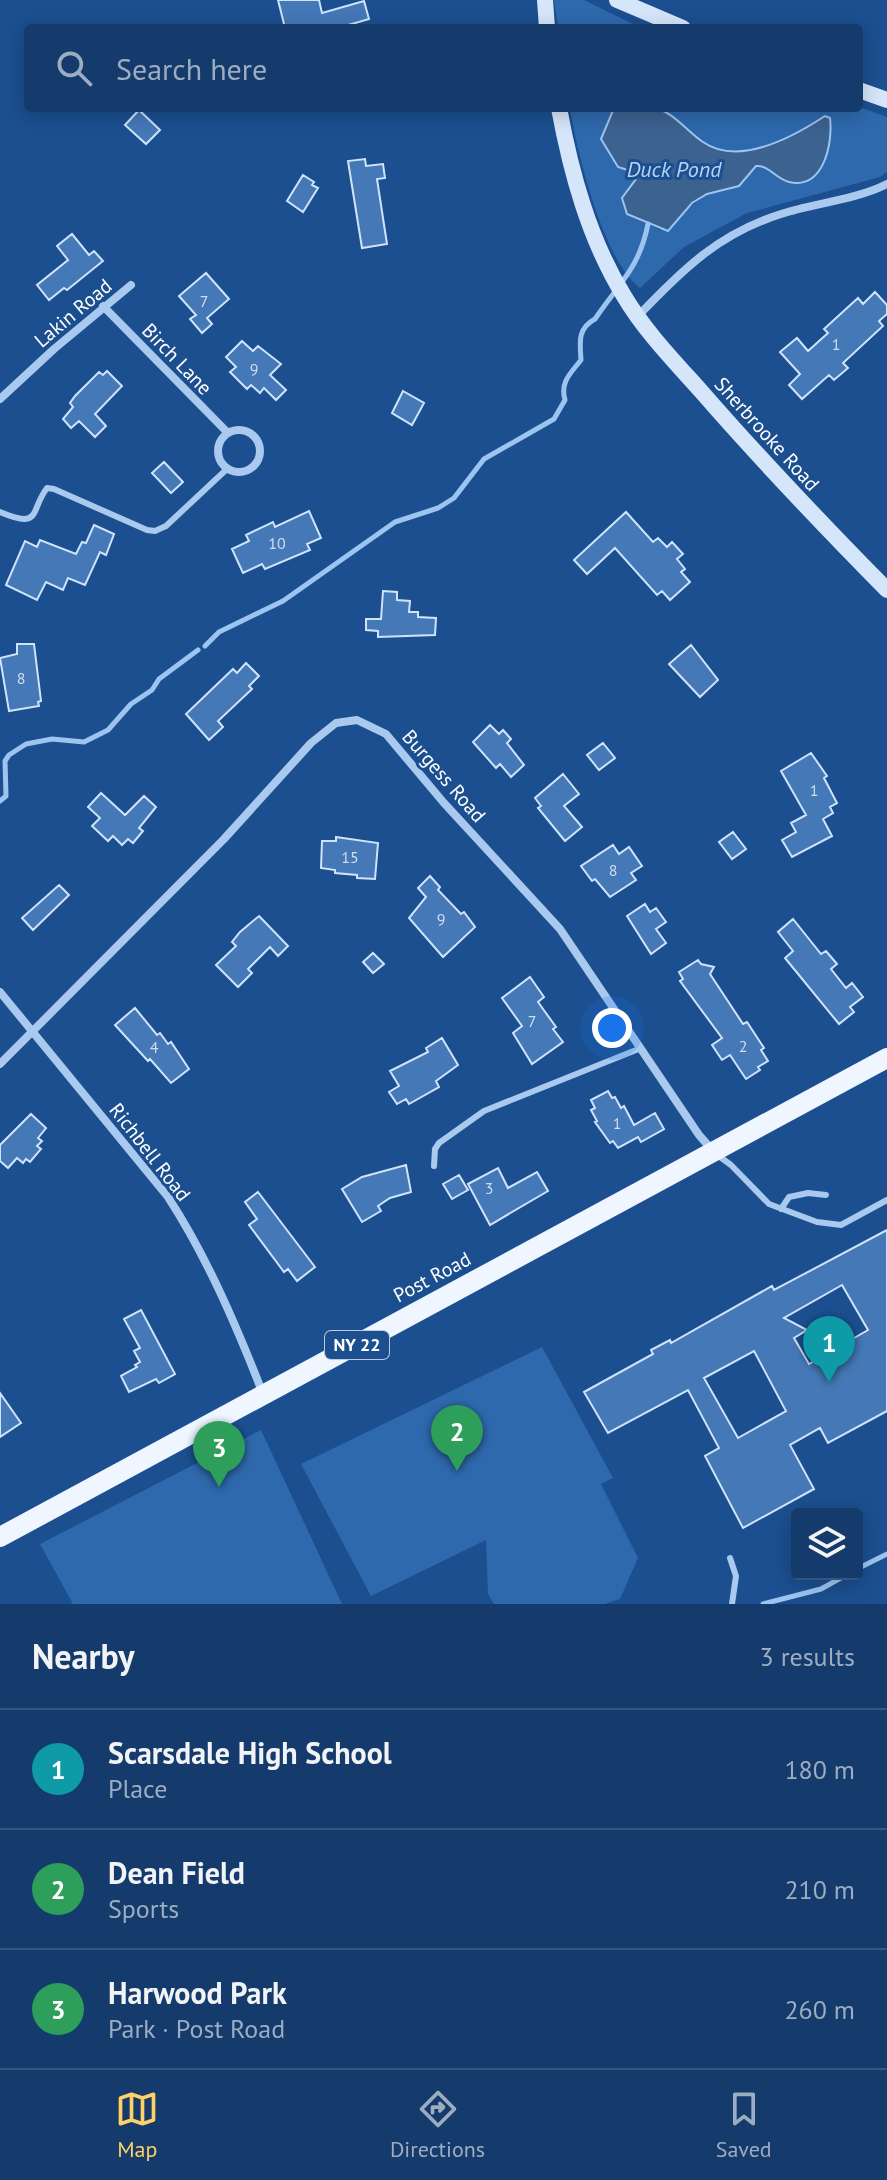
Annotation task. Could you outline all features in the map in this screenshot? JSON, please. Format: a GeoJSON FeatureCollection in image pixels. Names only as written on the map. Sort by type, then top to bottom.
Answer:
{"type":"FeatureCollection","features":[{"type":"Feature","properties":{"kind":"main road","name":"Post Road"},"geometry":{"type":"LineString","coordinates":[[0,1537],[887,1058]]}},
{"type":"Feature","properties":{"kind":"street"},"geometry":{"type":"LineString","coordinates":[[545,0],[547,24]]}},
{"type":"Feature","properties":{"kind":"street"},"geometry":{"type":"LineString","coordinates":[[617,0],[674,24]]}},
{"type":"Feature","properties":{"kind":"street"},"geometry":{"type":"LineString","coordinates":[[863,91],[887,100]]}},
{"type":"Feature","properties":{"kind":"street","name":"Sherbrooke Road"},"geometry":{"type":"LineString","coordinates":[[560,112],[577,189],[596,240],[624,298],[763,461],[887,590]]}},
{"type":"Feature","properties":{"kind":"street"},"geometry":{"type":"LineString","coordinates":[[638,316],[682,269],[735,232],[780,214],[887,184]]}},
{"type":"Feature","properties":{"kind":"street","name":"Lakin Road"},"geometry":{"type":"LineString","coordinates":[[0,399],[103,306],[131,285]]}},
{"type":"Feature","properties":{"kind":"street","name":"Birch Lane"},"geometry":{"type":"LineString","coordinates":[[103,306],[228,433],[237,430],[251,433],[256,438],[260,457],[251,469],[228,468]]}},
{"type":"Feature","properties":{"kind":"street"},"geometry":{"type":"LineString","coordinates":[[228,433],[221,440],[218,451],[228,468]]}},
{"type":"Feature","properties":{"kind":"street","name":"Burgess Road"},"geometry":{"type":"LineString","coordinates":[[0,1064],[224,839],[311,743],[336,723],[357,720],[386,734],[444,803],[546,912],[699,1135],[714,1152]]}},
{"type":"Feature","properties":{"kind":"street","name":"Richbell Road"},"geometry":{"type":"LineString","coordinates":[[0,992],[168,1197],[187,1227],[263,1395]]}},
{"type":"Feature","properties":{"kind":"lane"},"geometry":{"type":"LineString","coordinates":[[0,512],[21,519],[28,518],[38,510],[47,488],[155,531],[166,526],[228,468]]}},
{"type":"Feature","properties":{"kind":"lane"},"geometry":{"type":"LineString","coordinates":[[434,1166],[435,1149],[439,1143],[468,1120],[536,1089],[641,1048]]}},
{"type":"Feature","properties":{"kind":"lane"},"geometry":{"type":"LineString","coordinates":[[714,1152],[769,1204],[817,1222],[841,1225],[887,1200]]}},
{"type":"Feature","properties":{"kind":"lane"},"geometry":{"type":"LineString","coordinates":[[781,1209],[789,1197],[808,1193],[826,1195]]}},
{"type":"Feature","properties":{"kind":"lane"},"geometry":{"type":"LineString","coordinates":[[730,1558],[736,1576],[732,1604]]}},
{"type":"Feature","properties":{"kind":"shaded area"},"geometry":{"type":"Polygon","coordinates":[[[554,0],[584,0],[633,24],[557,24],[554,0]]]}},
{"type":"Feature","properties":{"kind":"shaded area"},"geometry":{"type":"Polygon","coordinates":[[[863,108],[887,117],[887,172],[880,177],[747,213],[684,247],[640,288],[627,275],[604,231],[586,178],[571,112],[612,112],[606,124],[622,167],[634,172],[636,178],[630,188],[627,214],[660,230],[707,194],[739,186],[756,166],[765,166],[769,171],[801,183],[812,179],[823,167],[829,142],[830,118],[825,116],[768,146],[737,151],[708,145],[663,112],[863,112],[863,108]]]}},
{"type":"Feature","properties":{"kind":"shaded area"},"geometry":{"type":"Polygon","coordinates":[[[542,1347],[613,1478],[601,1484],[638,1558],[620,1599],[605,1604],[494,1604],[488,1594],[486,1540],[371,1596],[301,1464],[542,1347]]]}},
{"type":"Feature","properties":{"kind":"shaded area"},"geometry":{"type":"Polygon","coordinates":[[[261,1430],[342,1604],[73,1604],[40,1544],[261,1430]]]}},
{"type":"Feature","properties":{"kind":"water","name":"Duck Pond"},"geometry":{"type":"Polygon","coordinates":[[[612,112],[664,112],[703,142],[717,149],[733,151],[749,150],[782,140],[825,116],[830,118],[831,128],[824,162],[811,179],[801,183],[789,182],[756,166],[739,186],[707,194],[692,203],[668,231],[627,214],[622,198],[636,179],[634,172],[618,167],[601,139],[612,112]]]}},
{"type":"Feature","properties":{"kind":"building"},"geometry":{"type":"Polygon","coordinates":[[[278,0],[319,0],[322,13],[364,1],[369,19],[352,24],[284,24],[278,0]]]}},
{"type":"Feature","properties":{"kind":"building"},"geometry":{"type":"Polygon","coordinates":[[[137,112],[141,112],[160,130],[146,144],[125,125],[137,112]]]}},
{"type":"Feature","properties":{"kind":"building"},"geometry":{"type":"Polygon","coordinates":[[[365,159],[366,166],[383,164],[385,178],[377,179],[387,244],[362,248],[348,161],[365,159]]]}},
{"type":"Feature","properties":{"kind":"building"},"geometry":{"type":"Polygon","coordinates":[[[303,175],[318,188],[303,212],[287,201],[303,175]]]}},
{"type":"Feature","properties":{"kind":"building"},"geometry":{"type":"Polygon","coordinates":[[[72,234],[89,255],[94,251],[103,261],[67,290],[64,288],[49,300],[37,285],[68,260],[57,246],[72,234]]]}},
{"type":"Feature","properties":{"kind":"building"},"geometry":{"type":"Polygon","coordinates":[[[206,273],[229,299],[207,318],[212,324],[202,333],[190,319],[196,315],[179,296],[206,273]]]}},
{"type":"Feature","properties":{"kind":"building"},"geometry":{"type":"Polygon","coordinates":[[[875,292],[887,305],[887,314],[879,321],[883,326],[843,363],[848,368],[834,380],[829,375],[802,399],[789,385],[800,374],[780,352],[797,338],[808,351],[828,333],[824,329],[858,298],[863,304],[875,292]]]}},
{"type":"Feature","properties":{"kind":"building"},"geometry":{"type":"Polygon","coordinates":[[[242,341],[253,351],[258,346],[281,364],[270,375],[286,390],[276,400],[264,388],[260,393],[251,385],[247,389],[230,372],[236,367],[226,357],[242,341]]]}},
{"type":"Feature","properties":{"kind":"building"},"geometry":{"type":"Polygon","coordinates":[[[107,371],[122,386],[95,414],[106,426],[95,437],[79,421],[71,428],[63,419],[73,407],[70,403],[99,372],[103,375],[107,371]]]}},
{"type":"Feature","properties":{"kind":"building"},"geometry":{"type":"Polygon","coordinates":[[[403,391],[424,403],[412,425],[392,413],[403,391]]]}},
{"type":"Feature","properties":{"kind":"building"},"geometry":{"type":"Polygon","coordinates":[[[164,462],[183,482],[171,493],[152,473],[164,462]]]}},
{"type":"Feature","properties":{"kind":"building"},"geometry":{"type":"Polygon","coordinates":[[[309,511],[321,538],[307,544],[310,550],[265,569],[262,564],[243,573],[232,549],[249,541],[246,535],[273,522],[275,527],[309,511]]]}},
{"type":"Feature","properties":{"kind":"building"},"geometry":{"type":"Polygon","coordinates":[[[626,512],[653,542],[658,538],[667,547],[672,542],[683,554],[677,559],[685,569],[681,572],[690,582],[670,600],[662,591],[657,595],[615,548],[587,574],[574,560],[626,512]]]}},
{"type":"Feature","properties":{"kind":"building"},"geometry":{"type":"Polygon","coordinates":[[[94,525],[114,534],[106,555],[100,552],[85,585],[68,578],[63,590],[46,582],[37,600],[6,585],[25,541],[37,547],[40,540],[76,554],[82,542],[86,543],[94,525]]]}},
{"type":"Feature","properties":{"kind":"building"},"geometry":{"type":"Polygon","coordinates":[[[383,591],[397,592],[397,600],[410,601],[409,612],[418,612],[418,617],[436,618],[435,635],[378,637],[378,631],[366,630],[366,619],[381,619],[383,591]]]}},
{"type":"Feature","properties":{"kind":"building"},"geometry":{"type":"Polygon","coordinates":[[[17,644],[34,644],[41,701],[38,702],[39,706],[9,711],[0,658],[17,654],[17,644]]]}},
{"type":"Feature","properties":{"kind":"building"},"geometry":{"type":"Polygon","coordinates":[[[691,645],[718,680],[700,697],[669,664],[691,645]]]}},
{"type":"Feature","properties":{"kind":"building"},"geometry":{"type":"Polygon","coordinates":[[[246,663],[259,676],[249,686],[252,689],[218,721],[223,727],[209,740],[186,714],[233,669],[237,673],[246,663]]]}},
{"type":"Feature","properties":{"kind":"building"},"geometry":{"type":"Polygon","coordinates":[[[490,725],[499,734],[503,730],[511,739],[507,743],[524,765],[511,777],[500,764],[496,768],[473,742],[490,725]]]}},
{"type":"Feature","properties":{"kind":"building"},"geometry":{"type":"Polygon","coordinates":[[[603,743],[615,758],[599,770],[587,755],[603,743]]]}},
{"type":"Feature","properties":{"kind":"building"},"geometry":{"type":"Polygon","coordinates":[[[811,753],[827,776],[824,778],[837,803],[830,807],[833,813],[823,819],[832,836],[792,857],[782,840],[796,832],[791,823],[806,815],[781,771],[811,753]]]}},
{"type":"Feature","properties":{"kind":"building"},"geometry":{"type":"Polygon","coordinates":[[[563,774],[579,794],[564,806],[582,827],[565,841],[538,808],[541,806],[535,798],[563,774]]]}},
{"type":"Feature","properties":{"kind":"building"},"geometry":{"type":"Polygon","coordinates":[[[101,793],[125,815],[144,796],[156,807],[139,828],[143,831],[133,843],[128,839],[122,845],[113,836],[108,841],[92,826],[100,818],[88,807],[101,793]]]}},
{"type":"Feature","properties":{"kind":"building"},"geometry":{"type":"Polygon","coordinates":[[[733,832],[746,849],[732,859],[719,842],[733,832]]]}},
{"type":"Feature","properties":{"kind":"building"},"geometry":{"type":"Polygon","coordinates":[[[336,837],[378,843],[375,879],[357,878],[357,875],[321,868],[322,841],[336,841],[336,837]]]}},
{"type":"Feature","properties":{"kind":"building"},"geometry":{"type":"Polygon","coordinates":[[[613,845],[619,854],[629,847],[642,866],[631,873],[636,880],[610,897],[581,866],[613,845]]]}},
{"type":"Feature","properties":{"kind":"building"},"geometry":{"type":"Polygon","coordinates":[[[430,876],[440,887],[438,890],[461,914],[464,912],[475,927],[443,957],[409,918],[426,897],[418,888],[430,876]]]}},
{"type":"Feature","properties":{"kind":"building"},"geometry":{"type":"Polygon","coordinates":[[[59,885],[69,895],[33,930],[22,918],[59,885]]]}},
{"type":"Feature","properties":{"kind":"building"},"geometry":{"type":"Polygon","coordinates":[[[645,904],[650,912],[656,908],[666,922],[656,929],[666,943],[651,954],[627,916],[645,904]]]}},
{"type":"Feature","properties":{"kind":"building"},"geometry":{"type":"Polygon","coordinates":[[[259,916],[288,946],[278,956],[270,947],[248,969],[252,973],[238,987],[216,965],[236,946],[232,942],[240,932],[259,916]]]}},
{"type":"Feature","properties":{"kind":"building"},"geometry":{"type":"Polygon","coordinates":[[[793,919],[821,954],[826,951],[837,964],[831,969],[846,988],[852,983],[863,997],[850,1007],[854,1012],[839,1024],[785,958],[793,951],[778,932],[793,919]]]}},
{"type":"Feature","properties":{"kind":"building"},"geometry":{"type":"Polygon","coordinates":[[[373,953],[384,964],[373,973],[363,962],[373,953]]]}},
{"type":"Feature","properties":{"kind":"building"},"geometry":{"type":"Polygon","coordinates":[[[698,960],[701,964],[714,967],[710,974],[743,1024],[747,1022],[764,1048],[761,1050],[768,1061],[746,1079],[730,1055],[722,1060],[712,1045],[722,1038],[680,981],[683,979],[679,972],[698,960]]]}},
{"type":"Feature","properties":{"kind":"building"},"geometry":{"type":"Polygon","coordinates":[[[530,977],[544,997],[538,1002],[563,1042],[532,1064],[513,1033],[522,1026],[502,998],[530,977]]]}},
{"type":"Feature","properties":{"kind":"building"},"geometry":{"type":"Polygon","coordinates":[[[135,1008],[157,1035],[160,1033],[168,1044],[171,1042],[189,1069],[171,1083],[115,1025],[135,1008]]]}},
{"type":"Feature","properties":{"kind":"building"},"geometry":{"type":"Polygon","coordinates":[[[442,1038],[458,1065],[436,1081],[439,1087],[409,1104],[406,1099],[397,1104],[389,1092],[399,1086],[390,1071],[428,1052],[426,1048],[442,1038]]]}},
{"type":"Feature","properties":{"kind":"building"},"geometry":{"type":"Polygon","coordinates":[[[608,1091],[621,1108],[624,1106],[634,1125],[655,1113],[664,1129],[641,1142],[638,1137],[618,1148],[613,1141],[610,1143],[595,1122],[591,1110],[595,1108],[591,1100],[608,1091]]]}},
{"type":"Feature","properties":{"kind":"building"},"geometry":{"type":"Polygon","coordinates":[[[31,1114],[46,1128],[38,1138],[42,1141],[37,1146],[41,1149],[30,1162],[26,1159],[23,1163],[17,1158],[8,1168],[0,1161],[0,1145],[31,1114]]]}},
{"type":"Feature","properties":{"kind":"building"},"geometry":{"type":"Polygon","coordinates":[[[406,1165],[411,1192],[390,1198],[378,1206],[381,1211],[362,1222],[342,1189],[362,1177],[406,1165]]]}},
{"type":"Feature","properties":{"kind":"building"},"geometry":{"type":"Polygon","coordinates":[[[498,1168],[508,1188],[537,1172],[548,1191],[490,1225],[468,1184],[498,1168]]]}},
{"type":"Feature","properties":{"kind":"building"},"geometry":{"type":"Polygon","coordinates":[[[459,1175],[468,1190],[452,1199],[443,1184],[459,1175]]]}},
{"type":"Feature","properties":{"kind":"building"},"geometry":{"type":"Polygon","coordinates":[[[258,1192],[315,1267],[297,1281],[288,1269],[284,1272],[249,1225],[257,1219],[245,1202],[258,1192]]]}},
{"type":"Feature","properties":{"kind":"building"},"geometry":{"type":"Polygon","coordinates":[[[887,1230],[887,1411],[828,1443],[820,1428],[790,1445],[814,1489],[743,1528],[705,1456],[719,1448],[688,1390],[608,1433],[584,1392],[653,1354],[651,1350],[670,1340],[671,1343],[772,1286],[774,1290],[887,1230]],[[842,1285],[784,1318],[807,1330],[794,1338],[809,1364],[868,1330],[842,1285]],[[754,1351],[704,1378],[738,1438],[786,1411],[754,1351]]]}},
{"type":"Feature","properties":{"kind":"building"},"geometry":{"type":"Polygon","coordinates":[[[141,1310],[175,1374],[159,1383],[156,1379],[129,1392],[121,1376],[137,1367],[135,1365],[140,1362],[134,1351],[140,1348],[124,1319],[141,1310]]]}},
{"type":"Feature","properties":{"kind":"building"},"geometry":{"type":"Polygon","coordinates":[[[0,1393],[21,1423],[0,1437],[0,1393]]]}},
{"type":"Feature","properties":{"kind":"waterway"},"geometry":{"type":"LineString","coordinates":[[205,646],[219,632],[283,601],[395,522],[438,508],[454,498],[484,459],[554,419],[565,400],[567,378],[581,360],[582,332],[595,319],[634,264],[648,224]]}},
{"type":"Feature","properties":{"kind":"waterway"},"geometry":{"type":"LineString","coordinates":[[0,801],[6,796],[5,761],[9,755],[26,744],[52,739],[84,742],[108,730],[131,704],[152,690],[159,679],[198,650]]}},
{"type":"Feature","properties":{"kind":"waterway"},"geometry":{"type":"LineString","coordinates":[[863,1566],[887,1554]]}},
{"type":"Feature","properties":{"kind":"waterway"},"geometry":{"type":"LineString","coordinates":[[763,1604],[821,1589],[837,1580]]}},
{"type":"Feature","properties":{"kind":"place","name":"Scarsdale High School"},"geometry":{"type":"Point","coordinates":[829,1382]}},
{"type":"Feature","properties":{"kind":"place","name":"Dean Field"},"geometry":{"type":"Point","coordinates":[457,1471]}},
{"type":"Feature","properties":{"kind":"place","name":"Harwood Park"},"geometry":{"type":"Point","coordinates":[219,1487]}}]}
